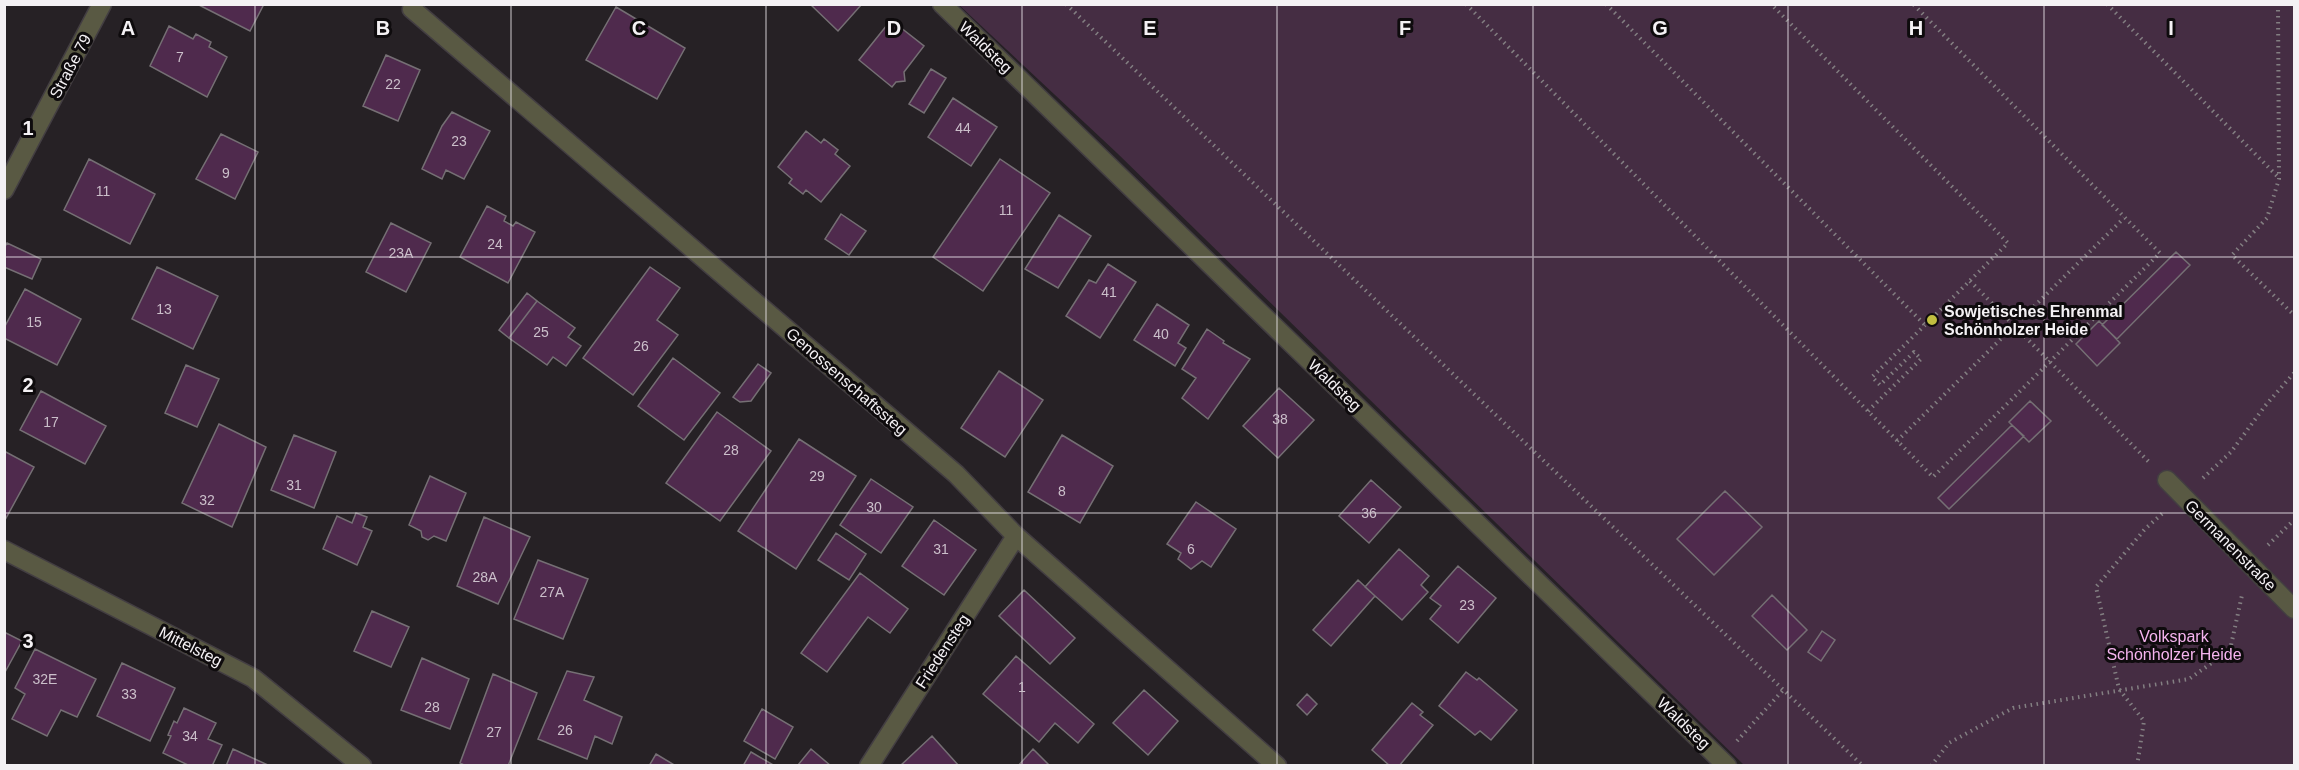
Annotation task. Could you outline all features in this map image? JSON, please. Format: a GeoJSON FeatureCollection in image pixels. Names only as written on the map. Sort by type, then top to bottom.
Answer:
{"type":"FeatureCollection","features":[{"type":"Feature","properties":{"kind":"street","name":"Straße 79"},"geometry":{"type":"LineString","coordinates":[[4,190],[102,4]]}},
{"type":"Feature","properties":{"kind":"street","name":"Genossenschaftssteg"},"geometry":{"type":"LineString","coordinates":[[414,4],[412,9],[956,474],[1016,536],[1277,765]]}},
{"type":"Feature","properties":{"kind":"street","name":"Waldsteg"},"geometry":{"type":"LineString","coordinates":[[942,4],[1722,764]]}},
{"type":"Feature","properties":{"kind":"street","name":"Germanenstraße"},"geometry":{"type":"LineString","coordinates":[[2167,480],[2295,609]]}},
{"type":"Feature","properties":{"kind":"street","name":"Friedensteg"},"geometry":{"type":"LineString","coordinates":[[869,765],[1016,536]]}},
{"type":"Feature","properties":{"kind":"street","name":"Mittelsteg"},"geometry":{"type":"LineString","coordinates":[[4,550],[253,678],[362,765]]}},
{"type":"Feature","properties":{"kind":"path"},"geometry":{"type":"LineString","coordinates":[[1066,4],[1785,688],[1863,765]]}},
{"type":"Feature","properties":{"kind":"path"},"geometry":{"type":"LineString","coordinates":[[1466,4],[1933,477],[2160,254],[1913,4]]}},
{"type":"Feature","properties":{"kind":"path"},"geometry":{"type":"LineString","coordinates":[[1606,4],[1925,325]]}},
{"type":"Feature","properties":{"kind":"path"},"geometry":{"type":"LineString","coordinates":[[1771,4],[2008,243],[1872,377],[1880,385],[1914,351],[1921,359],[1868,411]]}},
{"type":"Feature","properties":{"kind":"path"},"geometry":{"type":"LineString","coordinates":[[2107,4],[2279,179]]}},
{"type":"Feature","properties":{"kind":"path"},"geometry":{"type":"LineString","coordinates":[[2278,4],[2279,179],[2266,218],[2232,255],[2295,315]]}},
{"type":"Feature","properties":{"kind":"path"},"geometry":{"type":"LineString","coordinates":[[1897,441],[2124,218]]}},
{"type":"Feature","properties":{"kind":"path"},"geometry":{"type":"LineString","coordinates":[[1970,281],[2167,480]]}},
{"type":"Feature","properties":{"kind":"path"},"geometry":{"type":"LineString","coordinates":[[2136,765],[2144,722],[2119,689],[2096,587],[2145,529],[2231,452],[2265,406],[2295,373]]}},
{"type":"Feature","properties":{"kind":"path"},"geometry":{"type":"LineString","coordinates":[[1931,765],[1950,742],[2013,708],[2189,679],[2230,650],[2249,564],[2295,520]]}},
{"type":"Feature","properties":{"kind":"path"},"geometry":{"type":"LineString","coordinates":[[1722,764],[1785,688]]}},
{"type":"Feature","properties":{"kind":"green space","name":"Volkspark Schönholzer Heide"},"geometry":{"type":"Polygon","coordinates":[[[959,5],[2294,5],[2294,765],[1744,765],[1117,153],[959,5]],[[1725,491],[1677,539],[1761,527],[1725,491]],[[1771,596],[1752,616],[1787,650],[1807,630],[1771,596]]]}},
{"type":"Feature","properties":{"kind":"building"},"geometry":{"type":"Polygon","coordinates":[[[197,4],[264,4],[250,31],[197,4]]]}},
{"type":"Feature","properties":{"kind":"building"},"geometry":{"type":"Polygon","coordinates":[[[810,4],[862,4],[838,31],[810,4]]]}},
{"type":"Feature","properties":{"kind":"building"},"geometry":{"type":"Polygon","coordinates":[[[616,7],[685,48],[657,99],[586,60],[616,7]]]}},
{"type":"Feature","properties":{"kind":"building"},"geometry":{"type":"Polygon","coordinates":[[[891,20],[924,46],[904,72],[905,81],[896,82],[892,87],[859,60],[891,20]]]}},
{"type":"Feature","properties":{"kind":"building"},"geometry":{"type":"Polygon","coordinates":[[[169,26],[193,39],[196,34],[211,42],[209,47],[227,57],[207,97],[150,66],[169,26]]]}},
{"type":"Feature","properties":{"kind":"building"},"geometry":{"type":"Polygon","coordinates":[[[386,55],[420,70],[398,121],[363,106],[386,55]]]}},
{"type":"Feature","properties":{"kind":"building"},"geometry":{"type":"Polygon","coordinates":[[[931,69],[946,78],[924,113],[909,104],[931,69]]]}},
{"type":"Feature","properties":{"kind":"building"},"geometry":{"type":"Polygon","coordinates":[[[953,98],[997,127],[971,166],[928,137],[953,98]]]}},
{"type":"Feature","properties":{"kind":"building"},"geometry":{"type":"Polygon","coordinates":[[[452,112],[490,131],[464,179],[446,170],[442,179],[422,169],[442,126],[452,112]]]}},
{"type":"Feature","properties":{"kind":"building"},"geometry":{"type":"Polygon","coordinates":[[[806,131],[821,143],[824,139],[838,150],[835,154],[850,166],[821,202],[806,190],[803,194],[789,183],[792,179],[778,167],[806,131]]]}},
{"type":"Feature","properties":{"kind":"building"},"geometry":{"type":"Polygon","coordinates":[[[221,134],[258,152],[235,199],[196,179],[221,134]]]}},
{"type":"Feature","properties":{"kind":"building"},"geometry":{"type":"Polygon","coordinates":[[[89,159],[155,194],[130,244],[64,210],[89,159]]]}},
{"type":"Feature","properties":{"kind":"building"},"geometry":{"type":"Polygon","coordinates":[[[1000,159],[1050,193],[983,291],[933,257],[1000,159]]]}},
{"type":"Feature","properties":{"kind":"building"},"geometry":{"type":"Polygon","coordinates":[[[487,206],[506,216],[504,221],[513,226],[516,222],[535,232],[508,283],[460,257],[487,206]]]}},
{"type":"Feature","properties":{"kind":"building"},"geometry":{"type":"Polygon","coordinates":[[[841,214],[866,231],[849,255],[825,239],[841,214]]]}},
{"type":"Feature","properties":{"kind":"building"},"geometry":{"type":"Polygon","coordinates":[[[1059,215],[1091,236],[1058,288],[1025,269],[1059,215]]]}},
{"type":"Feature","properties":{"kind":"building"},"geometry":{"type":"Polygon","coordinates":[[[391,223],[431,243],[406,292],[366,272],[391,223]]]}},
{"type":"Feature","properties":{"kind":"building"},"geometry":{"type":"Polygon","coordinates":[[[7,243],[41,259],[32,279],[4,267],[4,248],[7,243]]]}},
{"type":"Feature","properties":{"kind":"building"},"geometry":{"type":"Polygon","coordinates":[[[2176,252],[2190,265],[2117,339],[2102,325],[2176,252]]]}},
{"type":"Feature","properties":{"kind":"building"},"geometry":{"type":"Polygon","coordinates":[[[1108,264],[1136,282],[1100,338],[1066,316],[1089,280],[1096,283],[1108,264]]]}},
{"type":"Feature","properties":{"kind":"building"},"geometry":{"type":"Polygon","coordinates":[[[157,267],[218,296],[193,349],[132,319],[157,267]]]}},
{"type":"Feature","properties":{"kind":"building"},"geometry":{"type":"Polygon","coordinates":[[[650,267],[680,288],[657,320],[678,335],[633,395],[583,358],[650,267]]]}},
{"type":"Feature","properties":{"kind":"building"},"geometry":{"type":"Polygon","coordinates":[[[25,289],[81,319],[57,365],[4,338],[4,328],[25,289]]]}},
{"type":"Feature","properties":{"kind":"building"},"geometry":{"type":"Polygon","coordinates":[[[527,293],[537,301],[509,338],[499,330],[527,293]]]}},
{"type":"Feature","properties":{"kind":"building"},"geometry":{"type":"Polygon","coordinates":[[[537,301],[575,328],[568,337],[581,346],[566,366],[553,357],[547,365],[509,338],[537,301]]]}},
{"type":"Feature","properties":{"kind":"building"},"geometry":{"type":"Polygon","coordinates":[[[1157,304],[1189,325],[1178,343],[1186,348],[1175,366],[1134,340],[1157,304]]]}},
{"type":"Feature","properties":{"kind":"building"},"geometry":{"type":"Polygon","coordinates":[[[2099,321],[2120,343],[2097,366],[2076,344],[2099,321]]]}},
{"type":"Feature","properties":{"kind":"building"},"geometry":{"type":"Polygon","coordinates":[[[1207,329],[1224,341],[1223,343],[1250,359],[1208,419],[1182,398],[1196,378],[1182,369],[1207,329]]]}},
{"type":"Feature","properties":{"kind":"building"},"geometry":{"type":"Polygon","coordinates":[[[673,358],[720,393],[684,440],[638,406],[673,358]]]}},
{"type":"Feature","properties":{"kind":"building"},"geometry":{"type":"Polygon","coordinates":[[[758,364],[771,373],[751,401],[740,402],[733,397],[758,364]]]}},
{"type":"Feature","properties":{"kind":"building"},"geometry":{"type":"Polygon","coordinates":[[[186,365],[219,379],[197,427],[165,413],[186,365]]]}},
{"type":"Feature","properties":{"kind":"building"},"geometry":{"type":"Polygon","coordinates":[[[999,371],[1043,400],[1005,457],[961,428],[999,371]]]}},
{"type":"Feature","properties":{"kind":"building"},"geometry":{"type":"Polygon","coordinates":[[[1279,388],[1314,420],[1278,458],[1243,426],[1279,388]]]}},
{"type":"Feature","properties":{"kind":"building"},"geometry":{"type":"Polygon","coordinates":[[[41,391],[106,426],[85,464],[20,430],[41,391]]]}},
{"type":"Feature","properties":{"kind":"building"},"geometry":{"type":"Polygon","coordinates":[[[2030,401],[2051,421],[2029,442],[2009,422],[2030,401]]]}},
{"type":"Feature","properties":{"kind":"building"},"geometry":{"type":"Polygon","coordinates":[[[717,412],[771,451],[720,521],[666,483],[717,412]]]}},
{"type":"Feature","properties":{"kind":"building"},"geometry":{"type":"Polygon","coordinates":[[[219,424],[266,447],[232,527],[182,503],[219,424]]]}},
{"type":"Feature","properties":{"kind":"building"},"geometry":{"type":"Polygon","coordinates":[[[2012,425],[2024,436],[1949,509],[1938,498],[2012,425]]]}},
{"type":"Feature","properties":{"kind":"building"},"geometry":{"type":"Polygon","coordinates":[[[294,435],[336,452],[314,508],[271,490],[294,435]]]}},
{"type":"Feature","properties":{"kind":"building"},"geometry":{"type":"Polygon","coordinates":[[[1062,435],[1113,466],[1080,523],[1028,492],[1062,435]]]}},
{"type":"Feature","properties":{"kind":"building"},"geometry":{"type":"Polygon","coordinates":[[[799,439],[856,476],[796,569],[738,531],[799,439]]]}},
{"type":"Feature","properties":{"kind":"building"},"geometry":{"type":"Polygon","coordinates":[[[4,451],[34,467],[5,520],[4,519],[4,451]]]}},
{"type":"Feature","properties":{"kind":"building"},"geometry":{"type":"Polygon","coordinates":[[[430,476],[466,493],[446,541],[434,536],[428,540],[422,537],[421,531],[409,525],[430,476]]]}},
{"type":"Feature","properties":{"kind":"building"},"geometry":{"type":"Polygon","coordinates":[[[871,479],[913,507],[881,553],[840,525],[871,479]]]}},
{"type":"Feature","properties":{"kind":"building"},"geometry":{"type":"Polygon","coordinates":[[[1371,480],[1401,507],[1369,543],[1339,516],[1371,480]]]}},
{"type":"Feature","properties":{"kind":"building"},"geometry":{"type":"Polygon","coordinates":[[[1725,491],[1762,527],[1714,575],[1677,539],[1725,491]]]}},
{"type":"Feature","properties":{"kind":"building"},"geometry":{"type":"Polygon","coordinates":[[[1196,502],[1236,529],[1211,567],[1202,561],[1191,569],[1178,559],[1181,553],[1167,544],[1196,502]]]}},
{"type":"Feature","properties":{"kind":"building"},"geometry":{"type":"Polygon","coordinates":[[[356,513],[367,517],[363,527],[372,531],[357,565],[323,549],[337,516],[352,523],[356,513]]]}},
{"type":"Feature","properties":{"kind":"building"},"geometry":{"type":"Polygon","coordinates":[[[484,517],[530,537],[498,604],[457,586],[484,517]]]}},
{"type":"Feature","properties":{"kind":"building"},"geometry":{"type":"Polygon","coordinates":[[[934,520],[976,550],[944,595],[902,566],[934,520]]]}},
{"type":"Feature","properties":{"kind":"building"},"geometry":{"type":"Polygon","coordinates":[[[836,533],[866,554],[849,580],[818,560],[836,533]]]}},
{"type":"Feature","properties":{"kind":"building"},"geometry":{"type":"Polygon","coordinates":[[[1399,549],[1429,576],[1421,585],[1428,592],[1402,620],[1365,587],[1399,549]]]}},
{"type":"Feature","properties":{"kind":"building"},"geometry":{"type":"Polygon","coordinates":[[[538,560],[588,579],[563,639],[514,619],[538,560]]]}},
{"type":"Feature","properties":{"kind":"building"},"geometry":{"type":"Polygon","coordinates":[[[1458,566],[1496,598],[1458,643],[1430,619],[1441,606],[1430,598],[1458,566]]]}},
{"type":"Feature","properties":{"kind":"building"},"geometry":{"type":"Polygon","coordinates":[[[860,573],[908,609],[890,633],[868,617],[827,672],[801,653],[860,573]]]}},
{"type":"Feature","properties":{"kind":"building"},"geometry":{"type":"Polygon","coordinates":[[[1358,580],[1375,596],[1331,646],[1313,630],[1358,580]]]}},
{"type":"Feature","properties":{"kind":"building"},"geometry":{"type":"Polygon","coordinates":[[[1024,590],[1075,638],[1050,664],[999,616],[1024,590]]]}},
{"type":"Feature","properties":{"kind":"building"},"geometry":{"type":"Polygon","coordinates":[[[1772,595],[1807,630],[1787,650],[1752,616],[1772,595]]]}},
{"type":"Feature","properties":{"kind":"building"},"geometry":{"type":"Polygon","coordinates":[[[372,611],[409,627],[391,667],[354,651],[372,611]]]}},
{"type":"Feature","properties":{"kind":"building"},"geometry":{"type":"Polygon","coordinates":[[[1822,631],[1835,640],[1821,661],[1808,652],[1822,631]]]}},
{"type":"Feature","properties":{"kind":"building"},"geometry":{"type":"Polygon","coordinates":[[[4,632],[22,641],[4,674],[4,632]]]}},
{"type":"Feature","properties":{"kind":"building"},"geometry":{"type":"Polygon","coordinates":[[[35,649],[96,679],[77,717],[61,710],[47,736],[12,719],[25,694],[15,688],[35,649]]]}},
{"type":"Feature","properties":{"kind":"building"},"geometry":{"type":"Polygon","coordinates":[[[1016,656],[1094,724],[1078,743],[1055,723],[1039,742],[983,694],[1016,656]]]}},
{"type":"Feature","properties":{"kind":"building"},"geometry":{"type":"Polygon","coordinates":[[[422,658],[469,679],[450,729],[401,710],[422,658]]]}},
{"type":"Feature","properties":{"kind":"building"},"geometry":{"type":"Polygon","coordinates":[[[122,663],[175,688],[150,741],[97,716],[122,663]]]}},
{"type":"Feature","properties":{"kind":"building"},"geometry":{"type":"Polygon","coordinates":[[[567,671],[594,677],[584,700],[622,717],[612,744],[595,736],[587,759],[538,739],[567,671]]]}},
{"type":"Feature","properties":{"kind":"building"},"geometry":{"type":"Polygon","coordinates":[[[1466,672],[1477,680],[1479,678],[1517,710],[1491,740],[1480,731],[1475,735],[1439,706],[1466,672]]]}},
{"type":"Feature","properties":{"kind":"building"},"geometry":{"type":"Polygon","coordinates":[[[493,674],[537,693],[508,766],[466,766],[460,763],[493,674]]]}},
{"type":"Feature","properties":{"kind":"building"},"geometry":{"type":"Polygon","coordinates":[[[1144,690],[1178,721],[1148,755],[1113,723],[1144,690]]]}},
{"type":"Feature","properties":{"kind":"building"},"geometry":{"type":"Polygon","coordinates":[[[1307,694],[1317,704],[1307,715],[1297,705],[1307,694]]]}},
{"type":"Feature","properties":{"kind":"building"},"geometry":{"type":"Polygon","coordinates":[[[1412,703],[1423,712],[1420,715],[1433,725],[1399,766],[1390,766],[1372,750],[1412,703]]]}},
{"type":"Feature","properties":{"kind":"building"},"geometry":{"type":"Polygon","coordinates":[[[184,708],[216,723],[208,739],[222,745],[212,766],[190,766],[163,753],[171,736],[168,735],[174,721],[177,723],[184,708]]]}},
{"type":"Feature","properties":{"kind":"building"},"geometry":{"type":"Polygon","coordinates":[[[762,709],[793,727],[775,759],[744,741],[762,709]]]}},
{"type":"Feature","properties":{"kind":"building"},"geometry":{"type":"Polygon","coordinates":[[[932,736],[959,766],[900,766],[932,736]]]}},
{"type":"Feature","properties":{"kind":"building"},"geometry":{"type":"Polygon","coordinates":[[[233,749],[270,766],[226,766],[233,749]]]}},
{"type":"Feature","properties":{"kind":"building"},"geometry":{"type":"Polygon","coordinates":[[[811,749],[831,766],[798,765],[811,749]]]}},
{"type":"Feature","properties":{"kind":"building"},"geometry":{"type":"Polygon","coordinates":[[[1033,749],[1050,766],[1018,766],[1033,749]]]}},
{"type":"Feature","properties":{"kind":"building"},"geometry":{"type":"Polygon","coordinates":[[[751,752],[775,766],[743,766],[751,752]]]}},
{"type":"Feature","properties":{"kind":"building"},"geometry":{"type":"Polygon","coordinates":[[[656,754],[676,766],[649,766],[656,754]]]}},
{"type":"Feature","properties":{"kind":"place","name":"Sowjetisches Ehrenmal Schönholzer Heide"},"geometry":{"type":"Point","coordinates":[1932,320]}}]}
